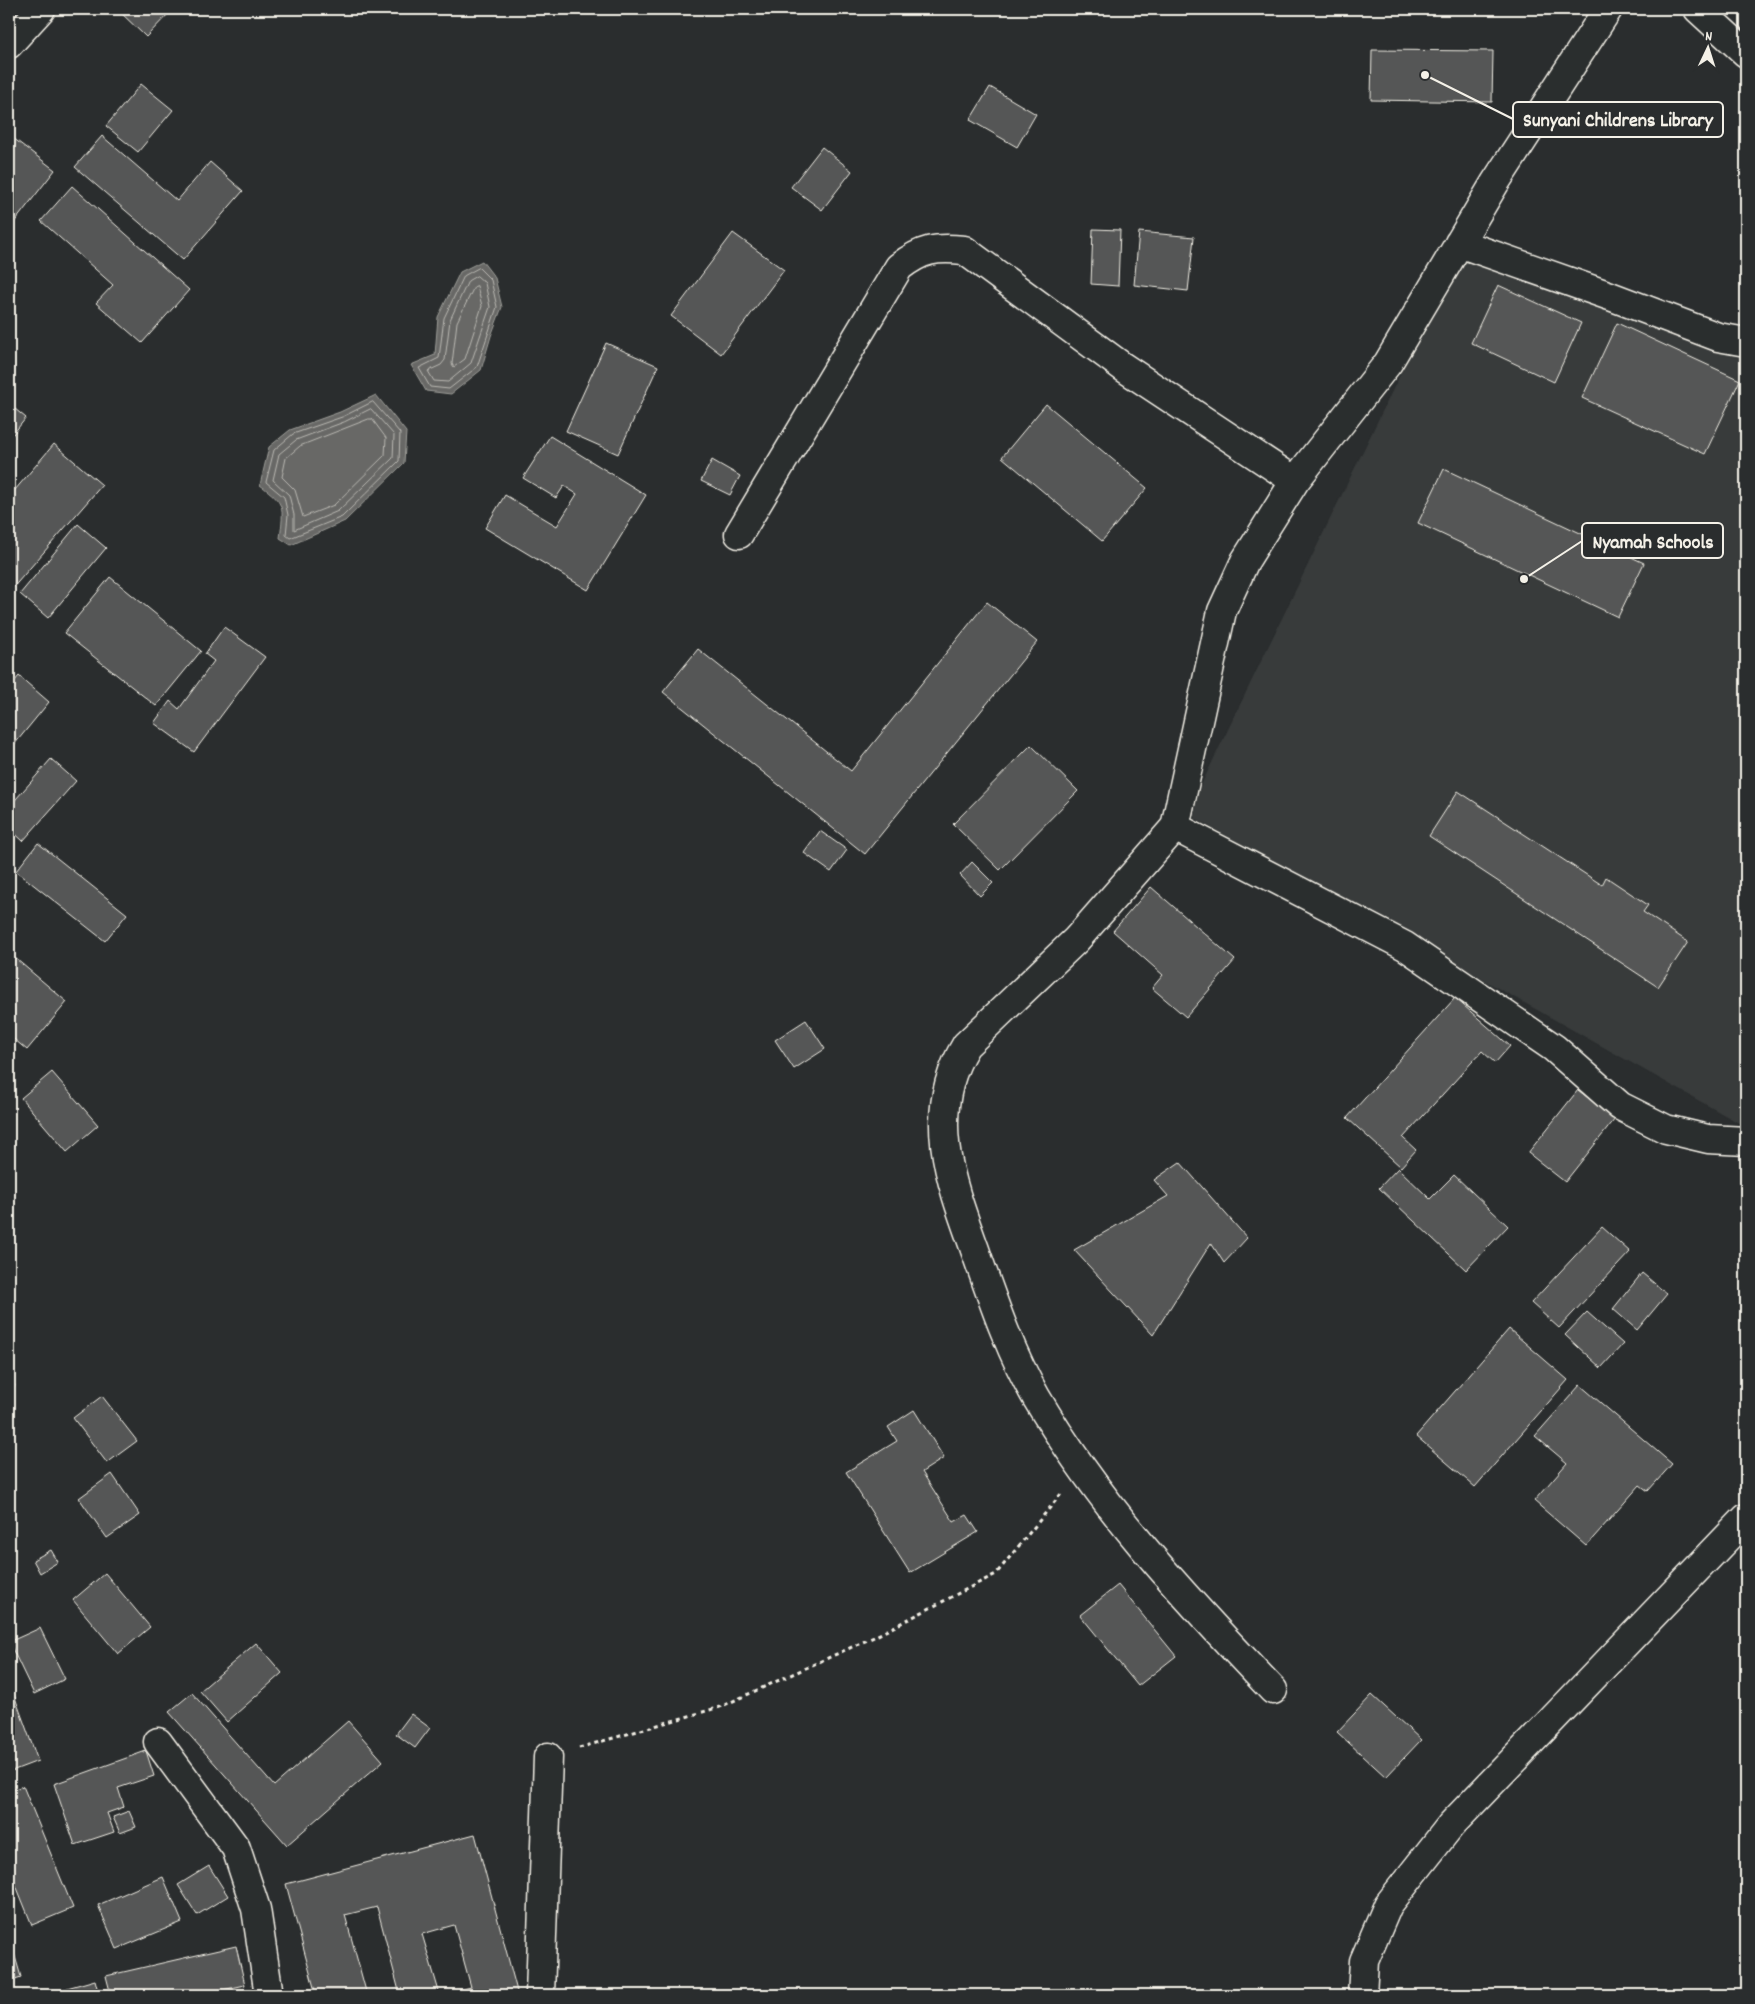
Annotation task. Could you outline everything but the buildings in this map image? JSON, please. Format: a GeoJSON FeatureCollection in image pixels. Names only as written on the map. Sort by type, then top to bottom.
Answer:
{"type":"FeatureCollection","features":[{"type":"Feature","properties":{"kind":"street"},"geometry":{"type":"LineString","coordinates":[[9,44],[41,9]]}},
{"type":"Feature","properties":{"kind":"street"},"geometry":{"type":"LineString","coordinates":[[1273,1690],[1172,1584],[1082,1468],[1036,1396],[1000,1321],[948,1170],[944,1135],[946,1094],[954,1066],[966,1045],[1076,940],[1175,827],[1222,610],[1245,561],[1295,481],[1388,363],[1459,242],[1608,9]]}},
{"type":"Feature","properties":{"kind":"street"},"geometry":{"type":"LineString","coordinates":[[1698,9],[1746,53]]}},
{"type":"Feature","properties":{"kind":"street"},"geometry":{"type":"LineString","coordinates":[[1459,242],[1718,337],[1746,342]]}},
{"type":"Feature","properties":{"kind":"street"},"geometry":{"type":"LineString","coordinates":[[739,534],[899,267],[918,253],[943,247],[964,250],[1123,367],[1295,481]]}},
{"type":"Feature","properties":{"kind":"street"},"geometry":{"type":"LineString","coordinates":[[1175,827],[1405,946],[1554,1048],[1620,1106],[1666,1129],[1708,1139],[1746,1141]]}},
{"type":"Feature","properties":{"kind":"street"},"geometry":{"type":"LineString","coordinates":[[1362,1995],[1364,1961],[1388,1905],[1451,1825],[1746,1518]]}},
{"type":"Feature","properties":{"kind":"street"},"geometry":{"type":"LineString","coordinates":[[158,1742],[236,1848],[256,1909],[269,1995]]}},
{"type":"Feature","properties":{"kind":"street"},"geometry":{"type":"LineString","coordinates":[[540,1995],[548,1757]]}},
{"type":"Feature","properties":{"kind":"path"},"geometry":{"type":"LineString","coordinates":[[548,1757],[720,1707],[874,1637],[996,1574],[1082,1468]]}},
{"type":"Feature","properties":{"kind":"shaded area"},"geometry":{"type":"Polygon","coordinates":[[[1459,253],[1746,345],[1746,1127],[1187,814],[1459,253]]]}},
{"type":"Feature","properties":{"kind":"water"},"geometry":{"type":"Polygon","coordinates":[[[482,261],[495,278],[502,307],[481,370],[451,394],[426,391],[411,365],[435,355],[438,317],[460,272],[482,261]]]}},
{"type":"Feature","properties":{"kind":"water"},"geometry":{"type":"Polygon","coordinates":[[[376,395],[406,432],[404,463],[345,521],[291,545],[280,538],[281,507],[274,497],[260,485],[269,447],[290,430],[340,412],[376,395]]]}},
{"type":"Feature","properties":{"kind":"place","name":"Sunyani Childrens Library"},"geometry":{"type":"Point","coordinates":[1425,75]}},
{"type":"Feature","properties":{"kind":"place","name":"Nyamah Schools"},"geometry":{"type":"Point","coordinates":[1524,579]}}]}
